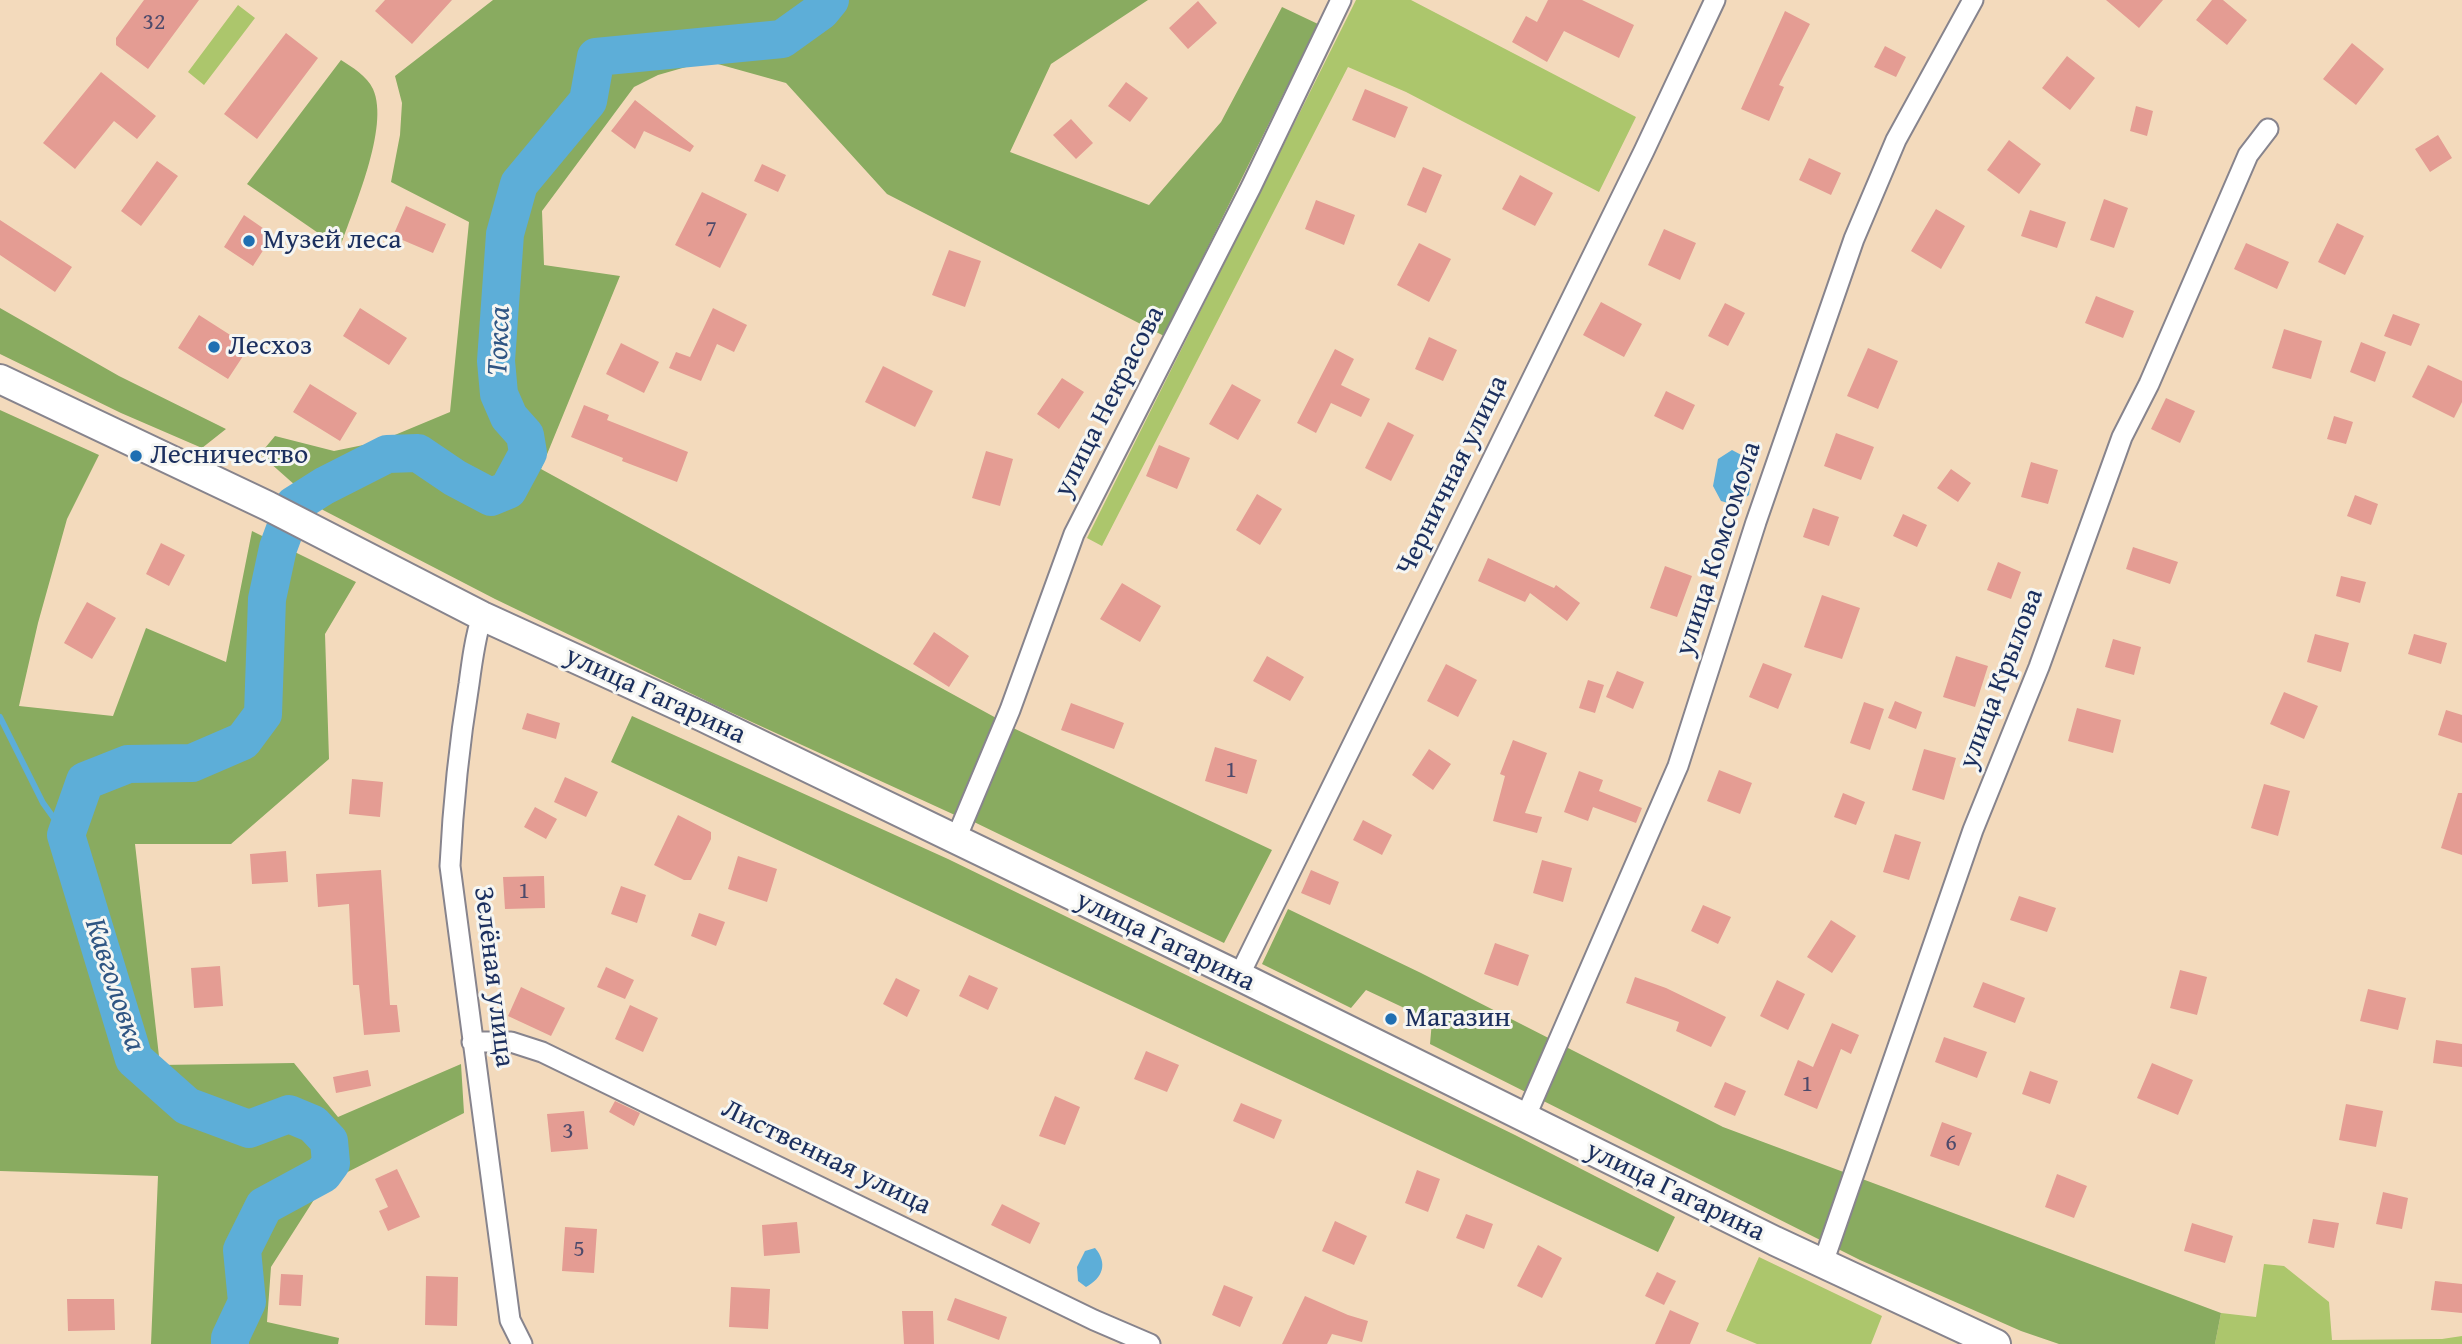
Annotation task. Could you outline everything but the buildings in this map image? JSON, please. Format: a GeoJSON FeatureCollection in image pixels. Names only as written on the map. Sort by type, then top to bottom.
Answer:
{"type":"FeatureCollection","features":[{"type":"Feature","properties":{"kind":"main road","name":"улица Гагарина"},"geometry":{"type":"LineString","coordinates":[[0,379],[268,506],[482,616],[703,717],[1824,1263],[1996,1344]]}},
{"type":"Feature","properties":{"kind":"street","name":"улица Некрасова"},"geometry":{"type":"LineString","coordinates":[[955,841],[1010,710],[1074,534],[1251,187],[1341,0]]}},
{"type":"Feature","properties":{"kind":"street","name":"Черничная улица"},"geometry":{"type":"LineString","coordinates":[[1239,976],[1644,151],[1715,0]]}},
{"type":"Feature","properties":{"kind":"street","name":"улица Комсомола"},"geometry":{"type":"LineString","coordinates":[[1525,1118],[1678,766],[1756,522],[1854,239],[1896,139],[1973,0]]}},
{"type":"Feature","properties":{"kind":"street","name":"улица Крылова"},"geometry":{"type":"LineString","coordinates":[[1824,1263],[1973,830],[2039,667],[2122,437],[2150,384],[2248,155],[2268,129]]}},
{"type":"Feature","properties":{"kind":"street","name":"Зелёная улица"},"geometry":{"type":"LineString","coordinates":[[482,616],[477,631],[463,716],[453,803],[450,866],[510,1320],[522,1344]]}},
{"type":"Feature","properties":{"kind":"street","name":"Лиственная улица"},"geometry":{"type":"LineString","coordinates":[[472,1042],[511,1042],[542,1052],[1094,1320],[1150,1344]]}},
{"type":"Feature","properties":{"kind":"green space"},"geometry":{"type":"Polygon","coordinates":[[[493,0],[1148,0],[1051,64],[1010,152],[1149,205],[1221,122],[1282,7],[1318,24],[1164,336],[887,194],[786,83],[707,61],[658,75],[634,87],[542,211],[544,265],[620,276],[541,469],[998,719],[957,816],[719,707],[495,599],[323,510],[260,454],[275,436],[334,451],[378,442],[450,412],[469,222],[391,182],[400,135],[402,103],[395,76],[493,0]]]}},
{"type":"Feature","properties":{"kind":"green space"},"geometry":{"type":"Polygon","coordinates":[[[1356,0],[1411,0],[1636,117],[1599,192],[1406,92],[1348,67],[1102,546],[1087,538],[1356,0]]]}},
{"type":"Feature","properties":{"kind":"green space"},"geometry":{"type":"Polygon","coordinates":[[[238,5],[255,18],[204,85],[188,72],[238,5]]]}},
{"type":"Feature","properties":{"kind":"green space"},"geometry":{"type":"Polygon","coordinates":[[[341,60],[359,72],[373,89],[377,105],[377,124],[368,168],[340,248],[247,184],[341,60]]]}},
{"type":"Feature","properties":{"kind":"green space"},"geometry":{"type":"Polygon","coordinates":[[[0,308],[119,376],[226,429],[202,448],[121,413],[0,354],[0,308]]]}},
{"type":"Feature","properties":{"kind":"green space"},"geometry":{"type":"Polygon","coordinates":[[[0,410],[99,455],[67,519],[38,623],[19,706],[113,716],[146,628],[226,662],[252,531],[356,582],[325,634],[329,759],[231,844],[135,844],[160,1065],[294,1063],[338,1117],[461,1064],[464,1113],[324,1184],[271,1267],[267,1322],[339,1338],[338,1344],[151,1344],[158,1176],[0,1171],[0,410]]]}},
{"type":"Feature","properties":{"kind":"green space"},"geometry":{"type":"Polygon","coordinates":[[[632,716],[948,859],[1515,1135],[1675,1217],[1658,1252],[611,762],[632,716]]]}},
{"type":"Feature","properties":{"kind":"green space"},"geometry":{"type":"Polygon","coordinates":[[[1011,727],[1272,850],[1224,943],[972,821],[1011,727]]]}},
{"type":"Feature","properties":{"kind":"green space"},"geometry":{"type":"Polygon","coordinates":[[[1288,909],[1421,973],[1723,1127],[2221,1313],[2215,1344],[2059,1344],[2021,1331],[1860,1260],[1430,1044],[1432,1021],[1366,990],[1351,1008],[1262,964],[1288,909]]]}},
{"type":"Feature","properties":{"kind":"green space"},"geometry":{"type":"Polygon","coordinates":[[[1759,1257],[1882,1316],[1871,1344],[1757,1344],[1726,1331],[1759,1257]]]}},
{"type":"Feature","properties":{"kind":"green space"},"geometry":{"type":"Polygon","coordinates":[[[2264,1264],[2284,1266],[2329,1302],[2332,1340],[2442,1339],[2462,1336],[2462,1344],[2215,1344],[2221,1313],[2256,1317],[2264,1264]]]}},
{"type":"Feature","properties":{"kind":"water"},"geometry":{"type":"Polygon","coordinates":[[[1732,450],[1747,458],[1752,474],[1749,495],[1735,505],[1721,501],[1713,486],[1718,459],[1732,450]]]}},
{"type":"Feature","properties":{"kind":"water"},"geometry":{"type":"Polygon","coordinates":[[[1095,1248],[1101,1259],[1102,1270],[1086,1287],[1078,1281],[1077,1267],[1085,1251],[1095,1248]]]}},
{"type":"Feature","properties":{"kind":"waterway","name":"Токса"},"geometry":{"type":"LineString","coordinates":[[230,1344],[230,1338],[247,1302],[242,1250],[264,1206],[323,1174],[331,1163],[329,1141],[313,1124],[289,1114],[249,1129],[187,1106],[134,1059],[66,835],[85,781],[128,764],[192,763],[243,741],[263,714],[267,599],[278,548],[294,505],[324,486],[387,454],[418,453],[455,478],[491,497],[508,490],[528,453],[525,435],[509,417],[499,394],[496,361],[505,234],[519,184],[588,101],[596,57],[782,39],[821,11],[830,0]]}},
{"type":"Feature","properties":{"kind":"waterway"},"geometry":{"type":"LineString","coordinates":[[0,717],[43,803],[66,835]]}},
{"type":"Feature","properties":{"kind":"place","name":"Музей леса"},"geometry":{"type":"Point","coordinates":[249,241]}},
{"type":"Feature","properties":{"kind":"place","name":"Лесхоз"},"geometry":{"type":"Point","coordinates":[214,347]}},
{"type":"Feature","properties":{"kind":"place","name":"Лесничество"},"geometry":{"type":"Point","coordinates":[136,456]}},
{"type":"Feature","properties":{"kind":"place","name":"Магазин"},"geometry":{"type":"Point","coordinates":[1391,1019]}},
{"type":"Feature","properties":{"kind":"water label","name":"Кавголовка"},"geometry":{"type":"Point","coordinates":[114,985]}}]}
